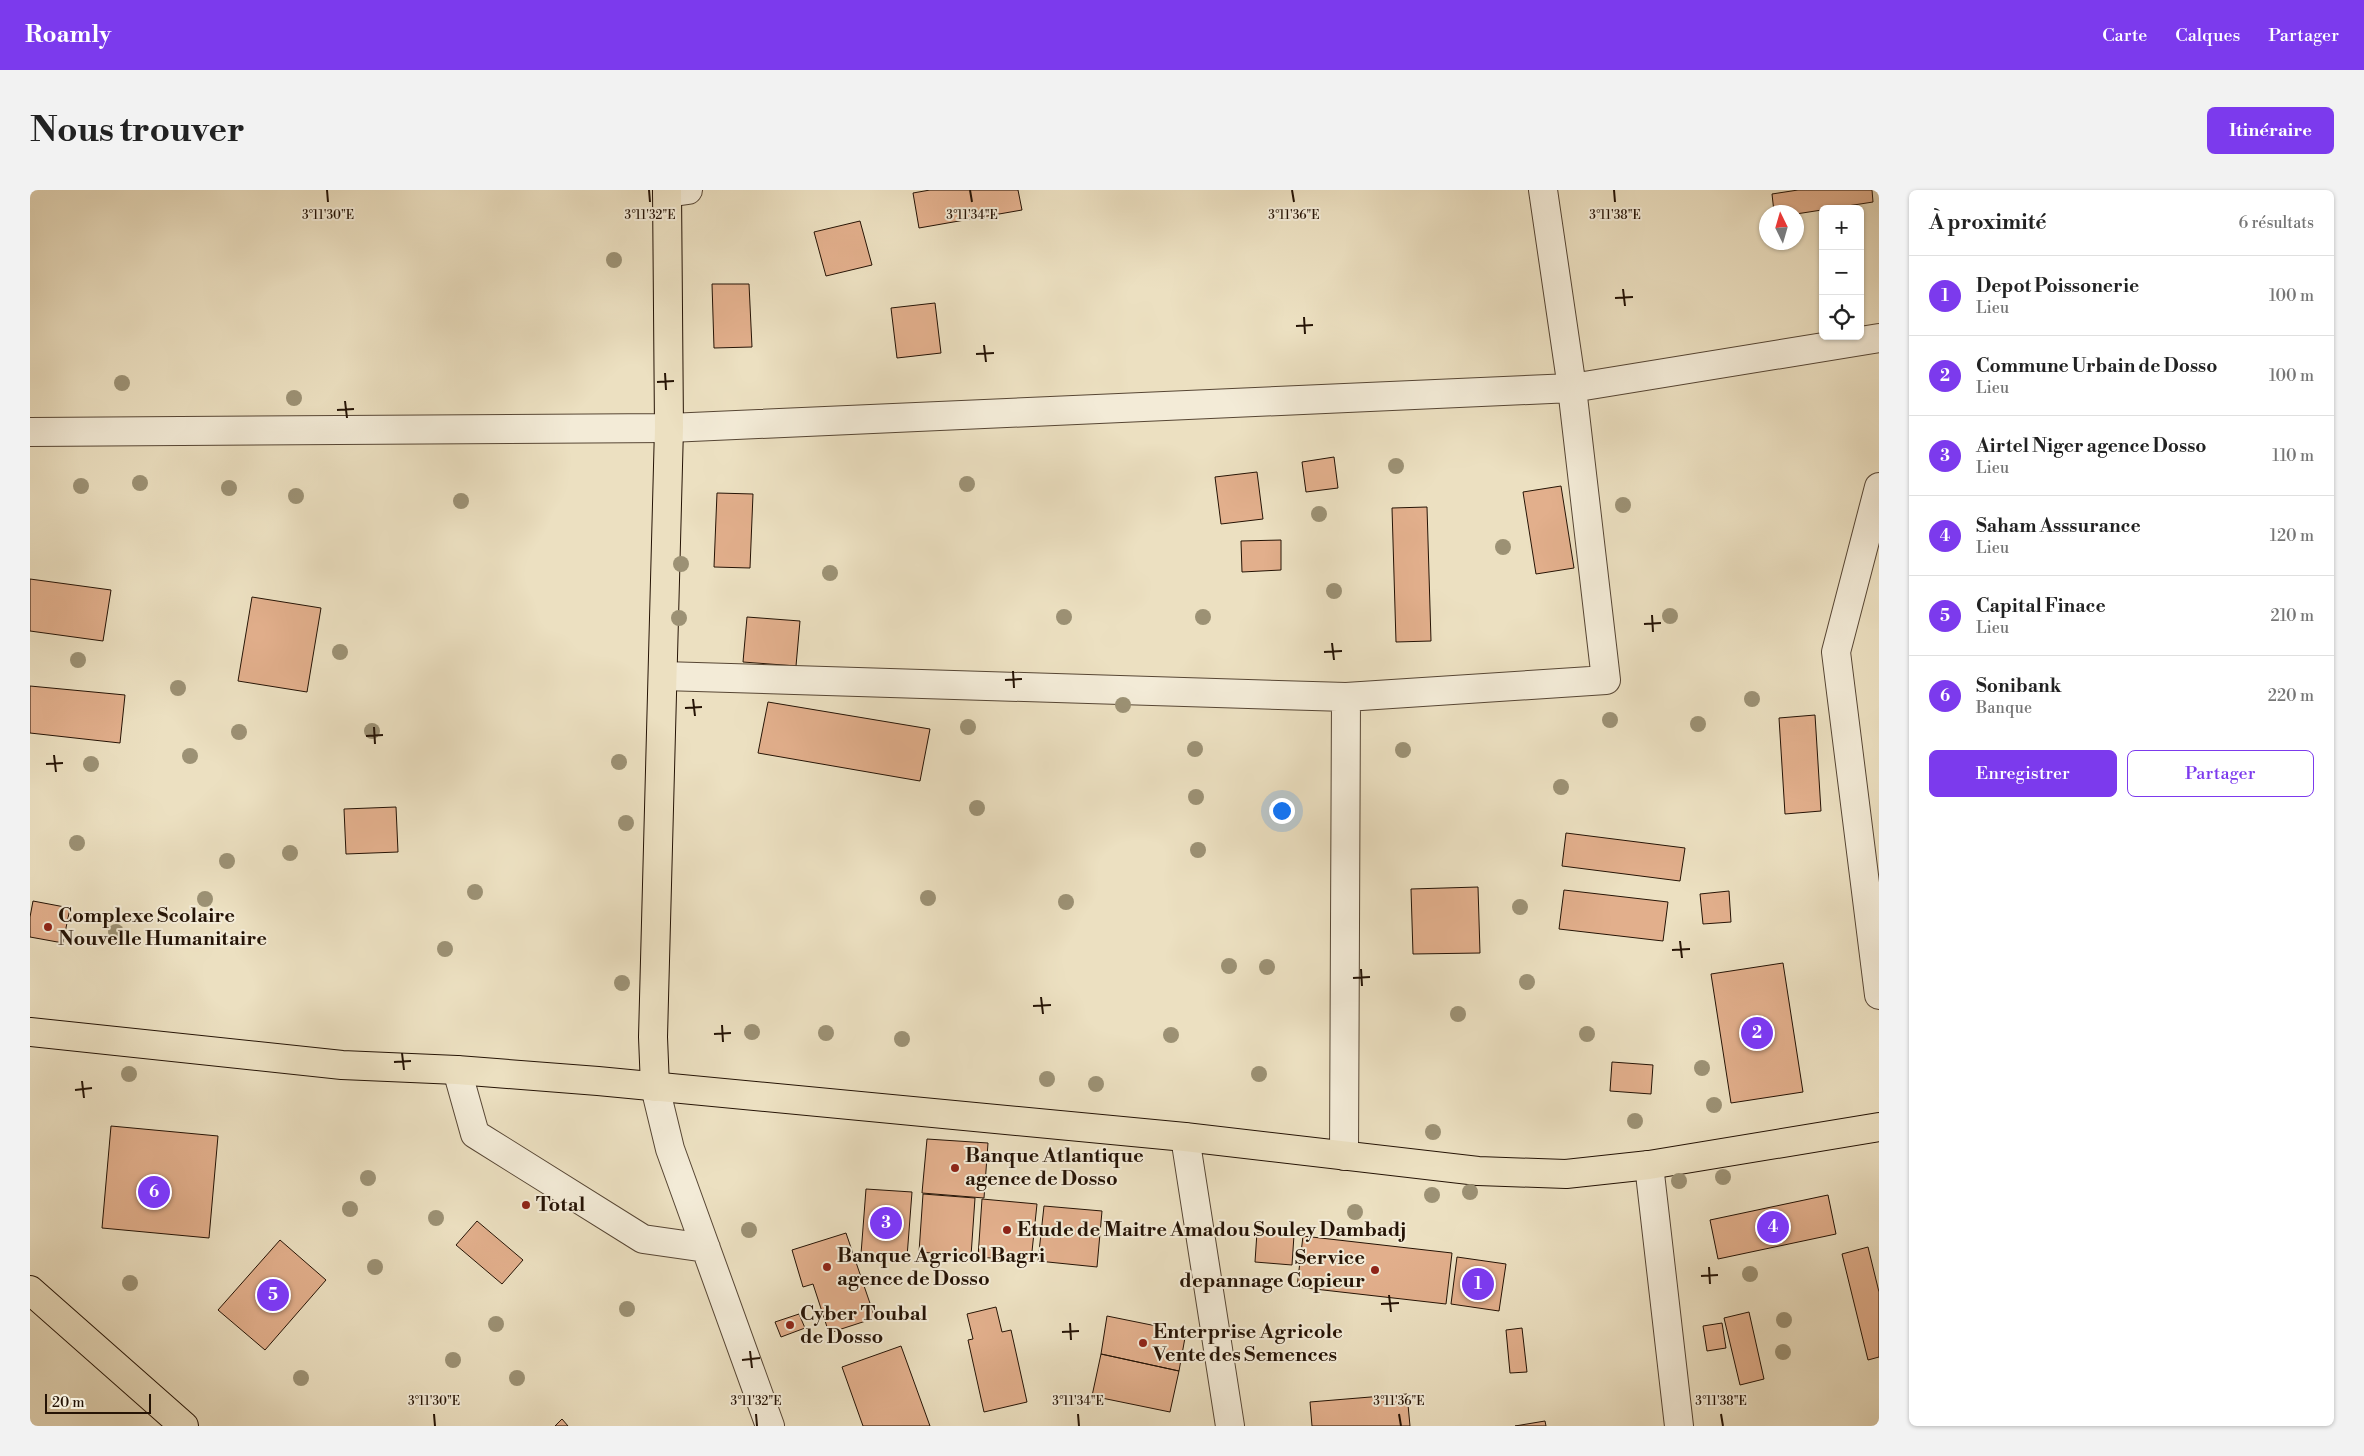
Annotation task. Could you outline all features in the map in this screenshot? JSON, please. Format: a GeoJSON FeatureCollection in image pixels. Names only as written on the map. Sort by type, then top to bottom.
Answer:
{"type":"FeatureCollection","features":[{"type":"Feature","properties":{"kind":"main road"},"geometry":{"type":"LineString","coordinates":[[655,1087],[653,1037],[674,191]]}},
{"type":"Feature","properties":{"kind":"main road"},"geometry":{"type":"LineString","coordinates":[[30,1032],[342,1064],[457,1070],[598,1081],[1185,1137],[1478,1171],[1556,1174],[1649,1165],[1879,1127]]}},
{"type":"Feature","properties":{"kind":"main road"},"geometry":{"type":"LineString","coordinates":[[30,1290],[184,1426]]}},
{"type":"Feature","properties":{"kind":"street"},"geometry":{"type":"LineString","coordinates":[[662,676],[1346,697],[1606,680],[1572,388],[1543,190]]}},
{"type":"Feature","properties":{"kind":"street"},"geometry":{"type":"LineString","coordinates":[[30,432],[669,428],[1572,388],[1879,338]]}},
{"type":"Feature","properties":{"kind":"street"},"geometry":{"type":"LineString","coordinates":[[1879,487],[1836,652],[1879,995]]}},
{"type":"Feature","properties":{"kind":"street"},"geometry":{"type":"LineString","coordinates":[[1344,1156],[1346,697]]}},
{"type":"Feature","properties":{"kind":"street"},"geometry":{"type":"LineString","coordinates":[[457,1070],[475,1134],[643,1239],[706,1248]]}},
{"type":"Feature","properties":{"kind":"street"},"geometry":{"type":"LineString","coordinates":[[655,1087],[670,1149],[770,1426]]}},
{"type":"Feature","properties":{"kind":"street"},"geometry":{"type":"LineString","coordinates":[[1185,1137],[1230,1426]]}},
{"type":"Feature","properties":{"kind":"street"},"geometry":{"type":"LineString","coordinates":[[1649,1165],[1679,1426]]}},
{"type":"Feature","properties":{"kind":"building"},"geometry":{"type":"Polygon","coordinates":[[[930,190],[1018,190],[1022,210],[919,228],[913,193],[930,190]]]}},
{"type":"Feature","properties":{"kind":"building"},"geometry":{"type":"Polygon","coordinates":[[[1798,190],[1872,190],[1873,202],[1854,205],[1819,205],[1819,210],[1804,213],[1804,205],[1773,205],[1772,194],[1798,190]]]}},
{"type":"Feature","properties":{"kind":"building"},"geometry":{"type":"Polygon","coordinates":[[[860,221],[872,265],[826,276],[814,232],[860,221]]]}},
{"type":"Feature","properties":{"kind":"building"},"geometry":{"type":"Polygon","coordinates":[[[712,284],[749,284],[752,347],[714,348],[712,284]]]}},
{"type":"Feature","properties":{"kind":"building"},"geometry":{"type":"Polygon","coordinates":[[[935,303],[941,353],[897,358],[891,308],[935,303]]]}},
{"type":"Feature","properties":{"kind":"building"},"geometry":{"type":"Polygon","coordinates":[[[1334,457],[1338,488],[1306,492],[1302,462],[1334,457]]]}},
{"type":"Feature","properties":{"kind":"building"},"geometry":{"type":"Polygon","coordinates":[[[1257,472],[1263,519],[1221,524],[1215,477],[1257,472]]]}},
{"type":"Feature","properties":{"kind":"building"},"geometry":{"type":"Polygon","coordinates":[[[1561,486],[1574,568],[1536,574],[1523,492],[1561,486]]]}},
{"type":"Feature","properties":{"kind":"building"},"geometry":{"type":"Polygon","coordinates":[[[717,493],[753,494],[750,568],[714,567],[717,493]]]}},
{"type":"Feature","properties":{"kind":"building"},"geometry":{"type":"Polygon","coordinates":[[[1427,507],[1431,641],[1396,642],[1392,508],[1427,507]]]}},
{"type":"Feature","properties":{"kind":"building"},"geometry":{"type":"Polygon","coordinates":[[[1281,540],[1281,570],[1242,572],[1241,541],[1281,540]]]}},
{"type":"Feature","properties":{"kind":"building"},"geometry":{"type":"Polygon","coordinates":[[[30,579],[111,590],[103,641],[30,631],[30,579]]]}},
{"type":"Feature","properties":{"kind":"building"},"geometry":{"type":"Polygon","coordinates":[[[252,597],[321,608],[307,692],[238,681],[252,597]]]}},
{"type":"Feature","properties":{"kind":"building"},"geometry":{"type":"Polygon","coordinates":[[[747,617],[800,621],[796,666],[743,662],[747,617]]]}},
{"type":"Feature","properties":{"kind":"building"},"geometry":{"type":"Polygon","coordinates":[[[30,686],[125,695],[120,743],[30,733],[30,686]]]}},
{"type":"Feature","properties":{"kind":"building"},"geometry":{"type":"Polygon","coordinates":[[[768,702],[930,729],[920,781],[758,753],[768,702]]]}},
{"type":"Feature","properties":{"kind":"building"},"geometry":{"type":"Polygon","coordinates":[[[1815,715],[1821,811],[1785,814],[1779,718],[1815,715]]]}},
{"type":"Feature","properties":{"kind":"building"},"geometry":{"type":"Polygon","coordinates":[[[396,807],[398,852],[346,854],[344,809],[396,807]]]}},
{"type":"Feature","properties":{"kind":"building"},"geometry":{"type":"Polygon","coordinates":[[[1566,833],[1685,848],[1680,881],[1562,866],[1566,833]]]}},
{"type":"Feature","properties":{"kind":"building"},"geometry":{"type":"Polygon","coordinates":[[[1478,887],[1480,953],[1413,954],[1411,889],[1478,887]]]}},
{"type":"Feature","properties":{"kind":"building"},"geometry":{"type":"Polygon","coordinates":[[[1564,890],[1668,902],[1663,941],[1559,929],[1564,890]]]}},
{"type":"Feature","properties":{"kind":"building"},"geometry":{"type":"Polygon","coordinates":[[[1729,891],[1731,922],[1703,924],[1700,894],[1729,891]]]}},
{"type":"Feature","properties":{"kind":"building","name":"Complexe Scolaire Nouvelle Humanitaire"},"geometry":{"type":"Polygon","coordinates":[[[33,901],[70,908],[63,943],[30,937],[30,917],[33,901]]]}},
{"type":"Feature","properties":{"kind":"building"},"geometry":{"type":"Polygon","coordinates":[[[1783,963],[1803,1092],[1731,1103],[1711,974],[1783,963]]]}},
{"type":"Feature","properties":{"kind":"building"},"geometry":{"type":"Polygon","coordinates":[[[1612,1062],[1653,1065],[1651,1094],[1610,1091],[1612,1062]]]}},
{"type":"Feature","properties":{"kind":"building"},"geometry":{"type":"Polygon","coordinates":[[[111,1126],[218,1136],[209,1238],[102,1228],[111,1126]]]}},
{"type":"Feature","properties":{"kind":"building","name":"Banque Atlantique agence de Dosso"},"geometry":{"type":"Polygon","coordinates":[[[927,1139],[988,1143],[984,1198],[922,1193],[927,1139]]]}},
{"type":"Feature","properties":{"kind":"building"},"geometry":{"type":"Polygon","coordinates":[[[866,1189],[912,1192],[907,1257],[861,1254],[866,1189]]]}},
{"type":"Feature","properties":{"kind":"building"},"geometry":{"type":"Polygon","coordinates":[[[923,1194],[975,1198],[971,1256],[919,1252],[923,1194]]]}},
{"type":"Feature","properties":{"kind":"building"},"geometry":{"type":"Polygon","coordinates":[[[1828,1195],[1836,1234],[1718,1259],[1710,1220],[1828,1195]]]}},
{"type":"Feature","properties":{"kind":"building","name":"Etude de Maitre Amadou Souley Dambadj"},"geometry":{"type":"Polygon","coordinates":[[[982,1199],[1037,1204],[1031,1261],[978,1257],[982,1199]]]}},
{"type":"Feature","properties":{"kind":"building"},"geometry":{"type":"Polygon","coordinates":[[[1044,1206],[1102,1211],[1097,1267],[1038,1261],[1044,1206]]]}},
{"type":"Feature","properties":{"kind":"building"},"geometry":{"type":"Polygon","coordinates":[[[477,1221],[523,1260],[502,1284],[456,1245],[477,1221]]]}},
{"type":"Feature","properties":{"kind":"building"},"geometry":{"type":"Polygon","coordinates":[[[1257,1232],[1294,1235],[1292,1265],[1255,1262],[1257,1232]]]}},
{"type":"Feature","properties":{"kind":"building","name":"Banque Agricol Bagri agence de Dosso"},"geometry":{"type":"Polygon","coordinates":[[[846,1233],[875,1318],[829,1333],[813,1284],[803,1287],[792,1250],[846,1233]]]}},
{"type":"Feature","properties":{"kind":"building","name":"Service depannage Copieur"},"geometry":{"type":"Polygon","coordinates":[[[1303,1236],[1452,1253],[1446,1304],[1297,1287],[1303,1236]]]}},
{"type":"Feature","properties":{"kind":"building"},"geometry":{"type":"Polygon","coordinates":[[[280,1240],[326,1280],[265,1350],[218,1310],[280,1240]]]}},
{"type":"Feature","properties":{"kind":"building"},"geometry":{"type":"Polygon","coordinates":[[[1868,1247],[1879,1292],[1879,1357],[1868,1360],[1842,1254],[1868,1247]]]}},
{"type":"Feature","properties":{"kind":"building"},"geometry":{"type":"Polygon","coordinates":[[[1457,1257],[1506,1264],[1499,1311],[1451,1304],[1457,1257]]]}},
{"type":"Feature","properties":{"kind":"building"},"geometry":{"type":"Polygon","coordinates":[[[996,1307],[1002,1332],[1011,1330],[1027,1402],[984,1412],[968,1340],[973,1339],[967,1314],[996,1307]]]}},
{"type":"Feature","properties":{"kind":"building"},"geometry":{"type":"Polygon","coordinates":[[[1749,1312],[1764,1379],[1740,1385],[1724,1318],[1749,1312]]]}},
{"type":"Feature","properties":{"kind":"building","name":"Cyber Toubal de Dosso"},"geometry":{"type":"Polygon","coordinates":[[[799,1314],[805,1328],[781,1337],[775,1322],[799,1314]]]}},
{"type":"Feature","properties":{"kind":"building","name":"Enterprise Agricole Vente des Semences"},"geometry":{"type":"Polygon","coordinates":[[[1107,1316],[1186,1332],[1179,1371],[1101,1354],[1107,1316]]]}},
{"type":"Feature","properties":{"kind":"building"},"geometry":{"type":"Polygon","coordinates":[[[1722,1323],[1726,1348],[1707,1351],[1703,1326],[1722,1323]]]}},
{"type":"Feature","properties":{"kind":"building"},"geometry":{"type":"Polygon","coordinates":[[[1522,1328],[1527,1372],[1510,1373],[1506,1330],[1522,1328]]]}},
{"type":"Feature","properties":{"kind":"building"},"geometry":{"type":"Polygon","coordinates":[[[901,1346],[930,1426],[863,1426],[842,1367],[901,1346]]]}},
{"type":"Feature","properties":{"kind":"building"},"geometry":{"type":"Polygon","coordinates":[[[1101,1354],[1179,1371],[1170,1412],[1092,1396],[1101,1354]]]}},
{"type":"Feature","properties":{"kind":"building"},"geometry":{"type":"Polygon","coordinates":[[[1407,1394],[1410,1426],[1312,1426],[1310,1402],[1407,1394]]]}},
{"type":"Feature","properties":{"kind":"building"},"geometry":{"type":"Polygon","coordinates":[[[562,1419],[568,1426],[555,1426],[562,1419]]]}},
{"type":"Feature","properties":{"kind":"building"},"geometry":{"type":"Polygon","coordinates":[[[1545,1421],[1546,1426],[1515,1426],[1545,1421]]]}},
{"type":"Feature","properties":{"kind":"place","name":"Complexe Scolaire Nouvelle Humanitaire"},"geometry":{"type":"Point","coordinates":[48,927]}},
{"type":"Feature","properties":{"kind":"place","name":"Commune Urbain de Dosso"},"geometry":{"type":"Point","coordinates":[1757,1033]}},
{"type":"Feature","properties":{"kind":"place","name":"Banque Atlantique agence de Dosso"},"geometry":{"type":"Point","coordinates":[955,1168]}},
{"type":"Feature","properties":{"kind":"place","name":"Sonibank"},"geometry":{"type":"Point","coordinates":[154,1192]}},
{"type":"Feature","properties":{"kind":"place","name":"Total"},"geometry":{"type":"Point","coordinates":[526,1205]}},
{"type":"Feature","properties":{"kind":"place","name":"Airtel Niger agence Dosso"},"geometry":{"type":"Point","coordinates":[886,1223]}},
{"type":"Feature","properties":{"kind":"place","name":"Saham Asssurance"},"geometry":{"type":"Point","coordinates":[1773,1227]}},
{"type":"Feature","properties":{"kind":"place","name":"Etude de Maitre Amadou Souley Dambadj"},"geometry":{"type":"Point","coordinates":[1007,1230]}},
{"type":"Feature","properties":{"kind":"place","name":"Banque Agricol Bagri agence de Dosso"},"geometry":{"type":"Point","coordinates":[827,1267]}},
{"type":"Feature","properties":{"kind":"place","name":"Service depannage Copieur"},"geometry":{"type":"Point","coordinates":[1375,1270]}},
{"type":"Feature","properties":{"kind":"place","name":"Depot Poissonerie"},"geometry":{"type":"Point","coordinates":[1478,1284]}},
{"type":"Feature","properties":{"kind":"place","name":"Capital Finace"},"geometry":{"type":"Point","coordinates":[273,1295]}},
{"type":"Feature","properties":{"kind":"place","name":"Cyber Toubal de Dosso"},"geometry":{"type":"Point","coordinates":[790,1325]}},
{"type":"Feature","properties":{"kind":"place","name":"Enterprise Agricole Vente des Semences"},"geometry":{"type":"Point","coordinates":[1143,1343]}}]}
